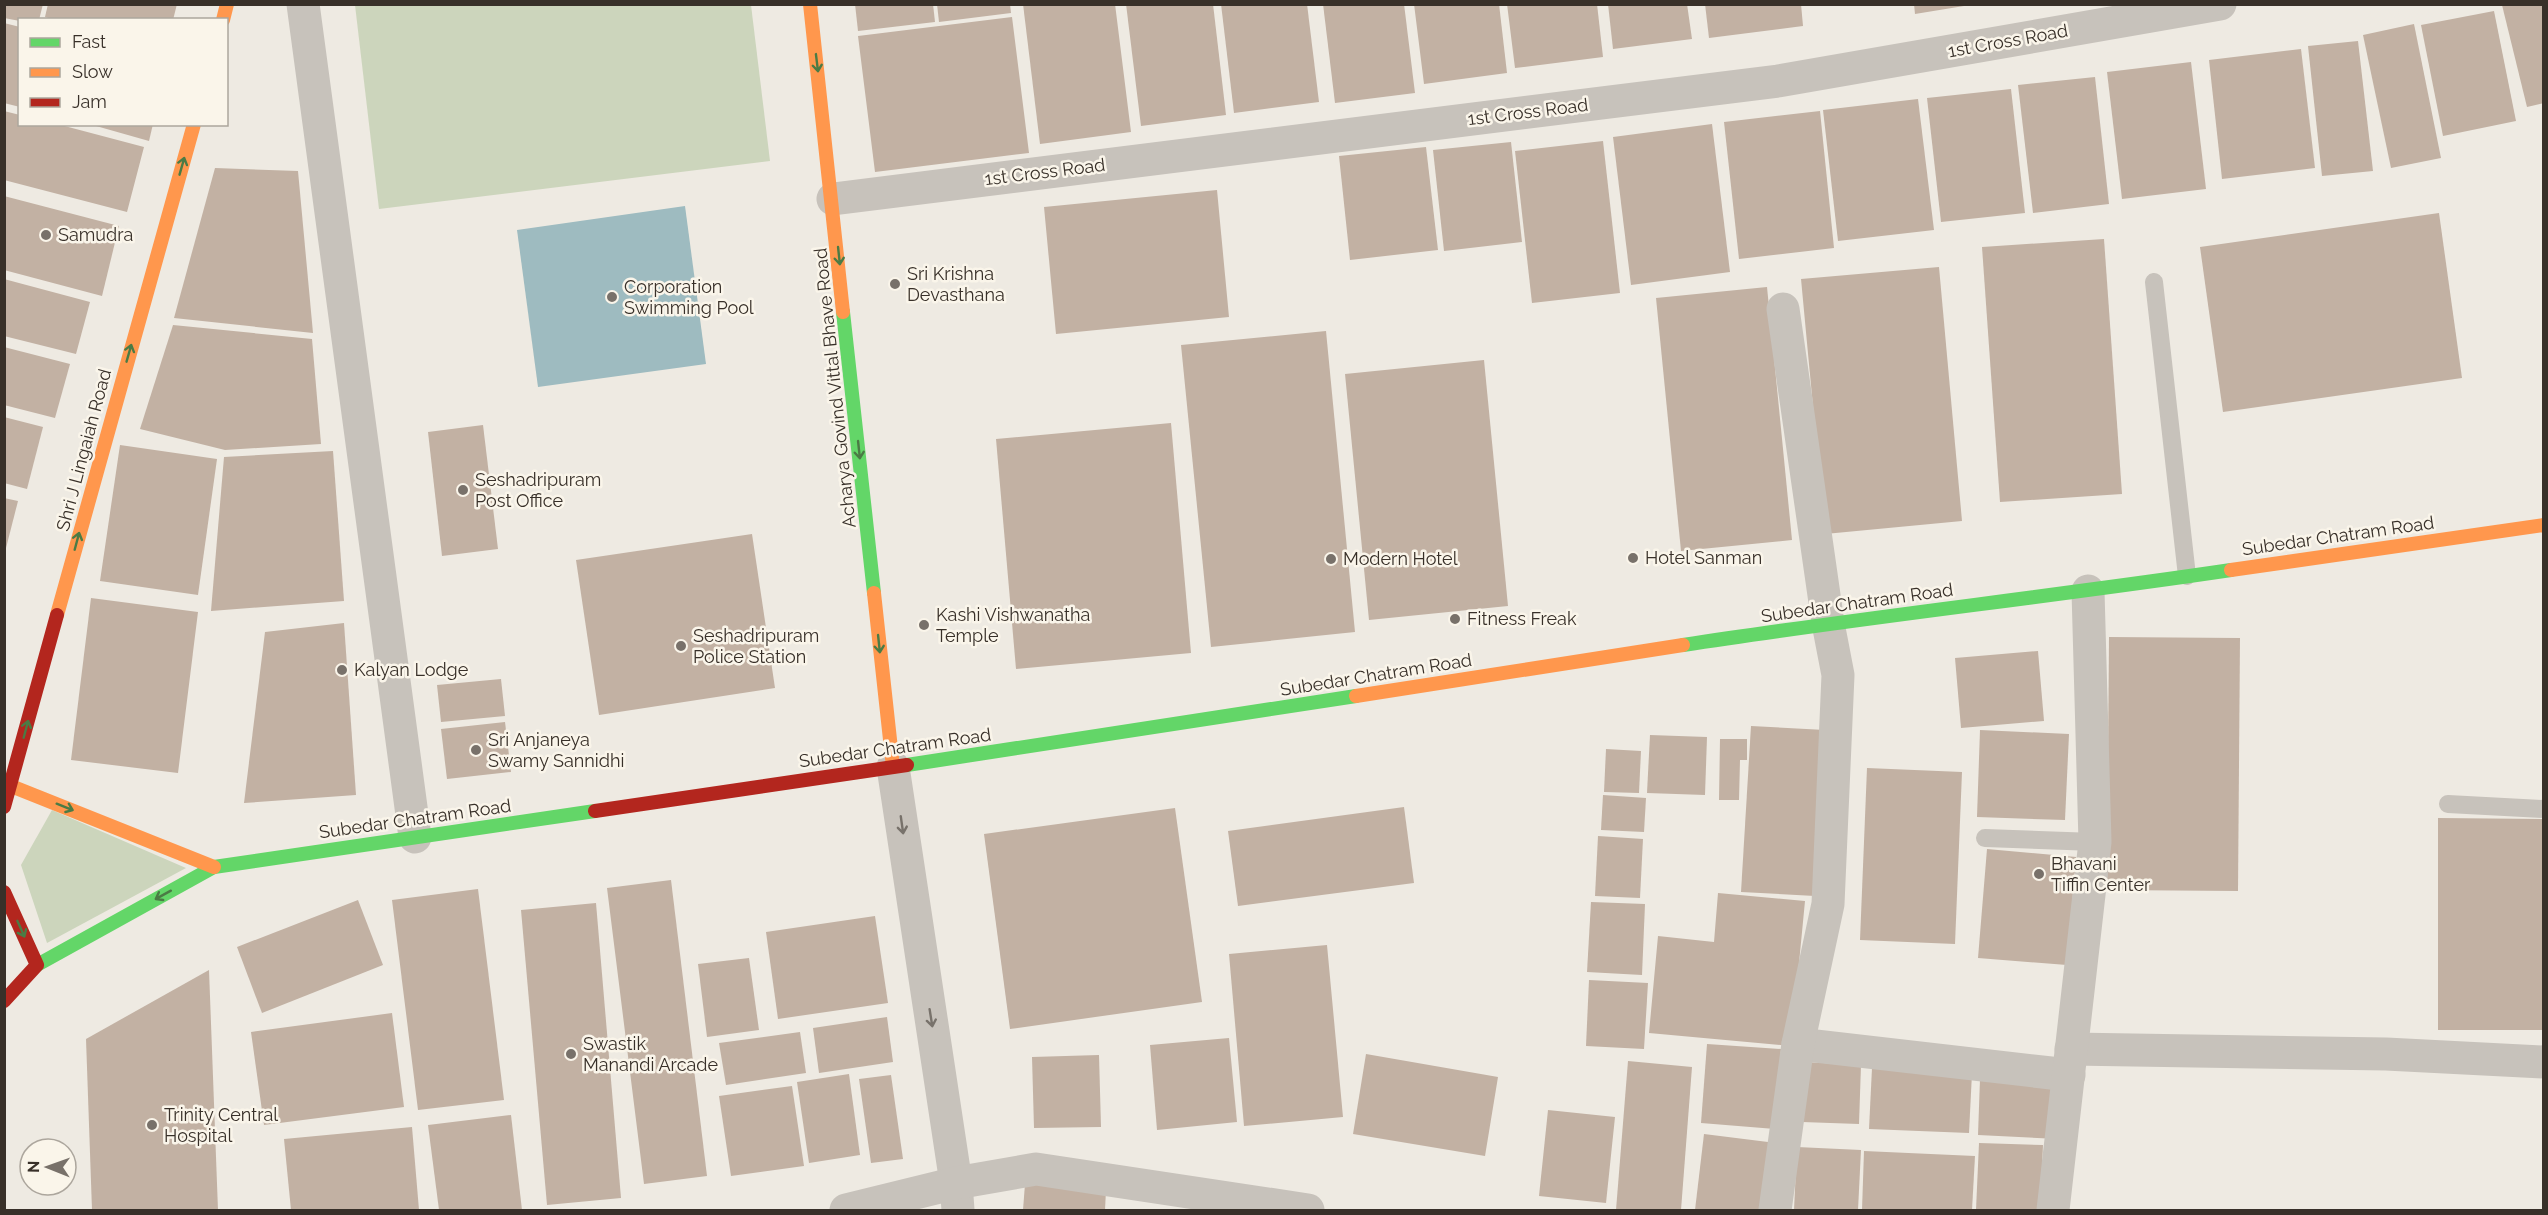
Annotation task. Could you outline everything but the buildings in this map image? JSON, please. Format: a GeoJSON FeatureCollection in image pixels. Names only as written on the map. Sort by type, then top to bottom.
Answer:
{"type":"FeatureCollection","features":[{"type":"Feature","properties":{"kind":"main road","name":"Acharya Govind Vittal Bhave Road"},"geometry":{"type":"LineString","coordinates":[[810,4],[893,767]]}},
{"type":"Feature","properties":{"kind":"main road","name":"Shri J Lingaiah Road"},"geometry":{"type":"LineString","coordinates":[[4,807],[193,126]]}},
{"type":"Feature","properties":{"kind":"main road","name":"Subedar Chatram Road"},"geometry":{"type":"LineString","coordinates":[[4,1001],[37,965],[214,867],[893,767],[1828,623],[2088,591],[2544,525]]}},
{"type":"Feature","properties":{"kind":"main road"},"geometry":{"type":"LineString","coordinates":[[10,786],[214,867]]}},
{"type":"Feature","properties":{"kind":"main road"},"geometry":{"type":"LineString","coordinates":[[4,892],[37,965]]}},
{"type":"Feature","properties":{"kind":"street"},"geometry":{"type":"LineString","coordinates":[[303,4],[415,837]]}},
{"type":"Feature","properties":{"kind":"street","name":"1st Cross Road"},"geometry":{"type":"LineString","coordinates":[[833,199],[1778,81],[2220,4]]}},
{"type":"Feature","properties":{"kind":"street"},"geometry":{"type":"LineString","coordinates":[[1775,1210],[1798,1044],[1828,904],[1838,675],[1828,623],[1783,309]]}},
{"type":"Feature","properties":{"kind":"street"},"geometry":{"type":"LineString","coordinates":[[2053,1210],[2096,842],[2088,591]]}},
{"type":"Feature","properties":{"kind":"street"},"geometry":{"type":"LineString","coordinates":[[893,767],[957,1197]]}},
{"type":"Feature","properties":{"kind":"street"},"geometry":{"type":"LineString","coordinates":[[1798,1044],[2070,1062],[2386,1054],[2544,1062]]}},
{"type":"Feature","properties":{"kind":"street"},"geometry":{"type":"LineString","coordinates":[[846,1210],[957,1197],[1036,1169],[1308,1210]]}},
{"type":"Feature","properties":{"kind":"lane"},"geometry":{"type":"LineString","coordinates":[[2154,282],[2187,576]]}},
{"type":"Feature","properties":{"kind":"lane"},"geometry":{"type":"LineString","coordinates":[[2448,804],[2544,809]]}},
{"type":"Feature","properties":{"kind":"lane"},"geometry":{"type":"LineString","coordinates":[[1985,838],[2096,842]]}},
{"type":"Feature","properties":{"kind":"green space"},"geometry":{"type":"Polygon","coordinates":[[[355,5],[751,5],[770,161],[379,209],[355,5]]]}},
{"type":"Feature","properties":{"kind":"green space"},"geometry":{"type":"Polygon","coordinates":[[[52,810],[186,868],[47,943],[21,865],[52,810]]]}},
{"type":"Feature","properties":{"kind":"water","name":"Corporation Swimming Pool"},"geometry":{"type":"Polygon","coordinates":[[[685,206],[706,364],[538,387],[517,230],[685,206]]]}},
{"type":"Feature","properties":{"kind":"traffic: fast"},"geometry":{"type":"LineString","coordinates":[[843,312],[874,593]]}},
{"type":"Feature","properties":{"kind":"traffic: fast"},"geometry":{"type":"LineString","coordinates":[[1683,645],[2231,570]]}},
{"type":"Feature","properties":{"kind":"traffic: fast"},"geometry":{"type":"LineString","coordinates":[[907,765],[1356,696]]}},
{"type":"Feature","properties":{"kind":"traffic: fast"},"geometry":{"type":"LineString","coordinates":[[37,965],[214,867],[595,811]]}},
{"type":"Feature","properties":{"kind":"traffic: slow"},"geometry":{"type":"LineString","coordinates":[[224,18],[227,4]]}},
{"type":"Feature","properties":{"kind":"traffic: slow"},"geometry":{"type":"LineString","coordinates":[[810,4],[843,312]]}},
{"type":"Feature","properties":{"kind":"traffic: slow"},"geometry":{"type":"LineString","coordinates":[[57,615],[193,126]]}},
{"type":"Feature","properties":{"kind":"traffic: slow"},"geometry":{"type":"LineString","coordinates":[[2231,570],[2544,525]]}},
{"type":"Feature","properties":{"kind":"traffic: slow"},"geometry":{"type":"LineString","coordinates":[[874,593],[893,767]]}},
{"type":"Feature","properties":{"kind":"traffic: slow"},"geometry":{"type":"LineString","coordinates":[[1356,696],[1683,645]]}},
{"type":"Feature","properties":{"kind":"traffic: slow"},"geometry":{"type":"LineString","coordinates":[[11,786],[214,867]]}},
{"type":"Feature","properties":{"kind":"traffic: jam"},"geometry":{"type":"LineString","coordinates":[[4,807],[57,615]]}},
{"type":"Feature","properties":{"kind":"traffic: jam"},"geometry":{"type":"LineString","coordinates":[[595,811],[907,765]]}},
{"type":"Feature","properties":{"kind":"traffic: jam"},"geometry":{"type":"LineString","coordinates":[[4,892],[37,965],[4,1001]]}},
{"type":"Feature","properties":{"kind":"place","name":"Samudra"},"geometry":{"type":"Point","coordinates":[46,235]}},
{"type":"Feature","properties":{"kind":"place","name":"Sri Krishna Devasthana"},"geometry":{"type":"Point","coordinates":[895,284]}},
{"type":"Feature","properties":{"kind":"place","name":"Corporation Swimming Pool"},"geometry":{"type":"Point","coordinates":[612,297]}},
{"type":"Feature","properties":{"kind":"place","name":"Seshadripuram Post Office"},"geometry":{"type":"Point","coordinates":[463,490]}},
{"type":"Feature","properties":{"kind":"place","name":"Hotel Sanman"},"geometry":{"type":"Point","coordinates":[1633,558]}},
{"type":"Feature","properties":{"kind":"place","name":"Modern Hotel"},"geometry":{"type":"Point","coordinates":[1331,559]}},
{"type":"Feature","properties":{"kind":"place","name":"Fitness Freak"},"geometry":{"type":"Point","coordinates":[1455,619]}},
{"type":"Feature","properties":{"kind":"place","name":"Kashi Vishwanatha Temple"},"geometry":{"type":"Point","coordinates":[924,625]}},
{"type":"Feature","properties":{"kind":"place","name":"Seshadripuram Police Station"},"geometry":{"type":"Point","coordinates":[681,646]}},
{"type":"Feature","properties":{"kind":"place","name":"Kalyan Lodge"},"geometry":{"type":"Point","coordinates":[342,670]}},
{"type":"Feature","properties":{"kind":"place","name":"Sri Anjaneya Swamy Sannidhi"},"geometry":{"type":"Point","coordinates":[476,750]}},
{"type":"Feature","properties":{"kind":"place","name":"Bhavani Tiffin Center"},"geometry":{"type":"Point","coordinates":[2039,874]}},
{"type":"Feature","properties":{"kind":"place","name":"Swastik Manandi Arcade"},"geometry":{"type":"Point","coordinates":[571,1054]}},
{"type":"Feature","properties":{"kind":"place","name":"Trinity Central Hospital"},"geometry":{"type":"Point","coordinates":[152,1125]}}]}
